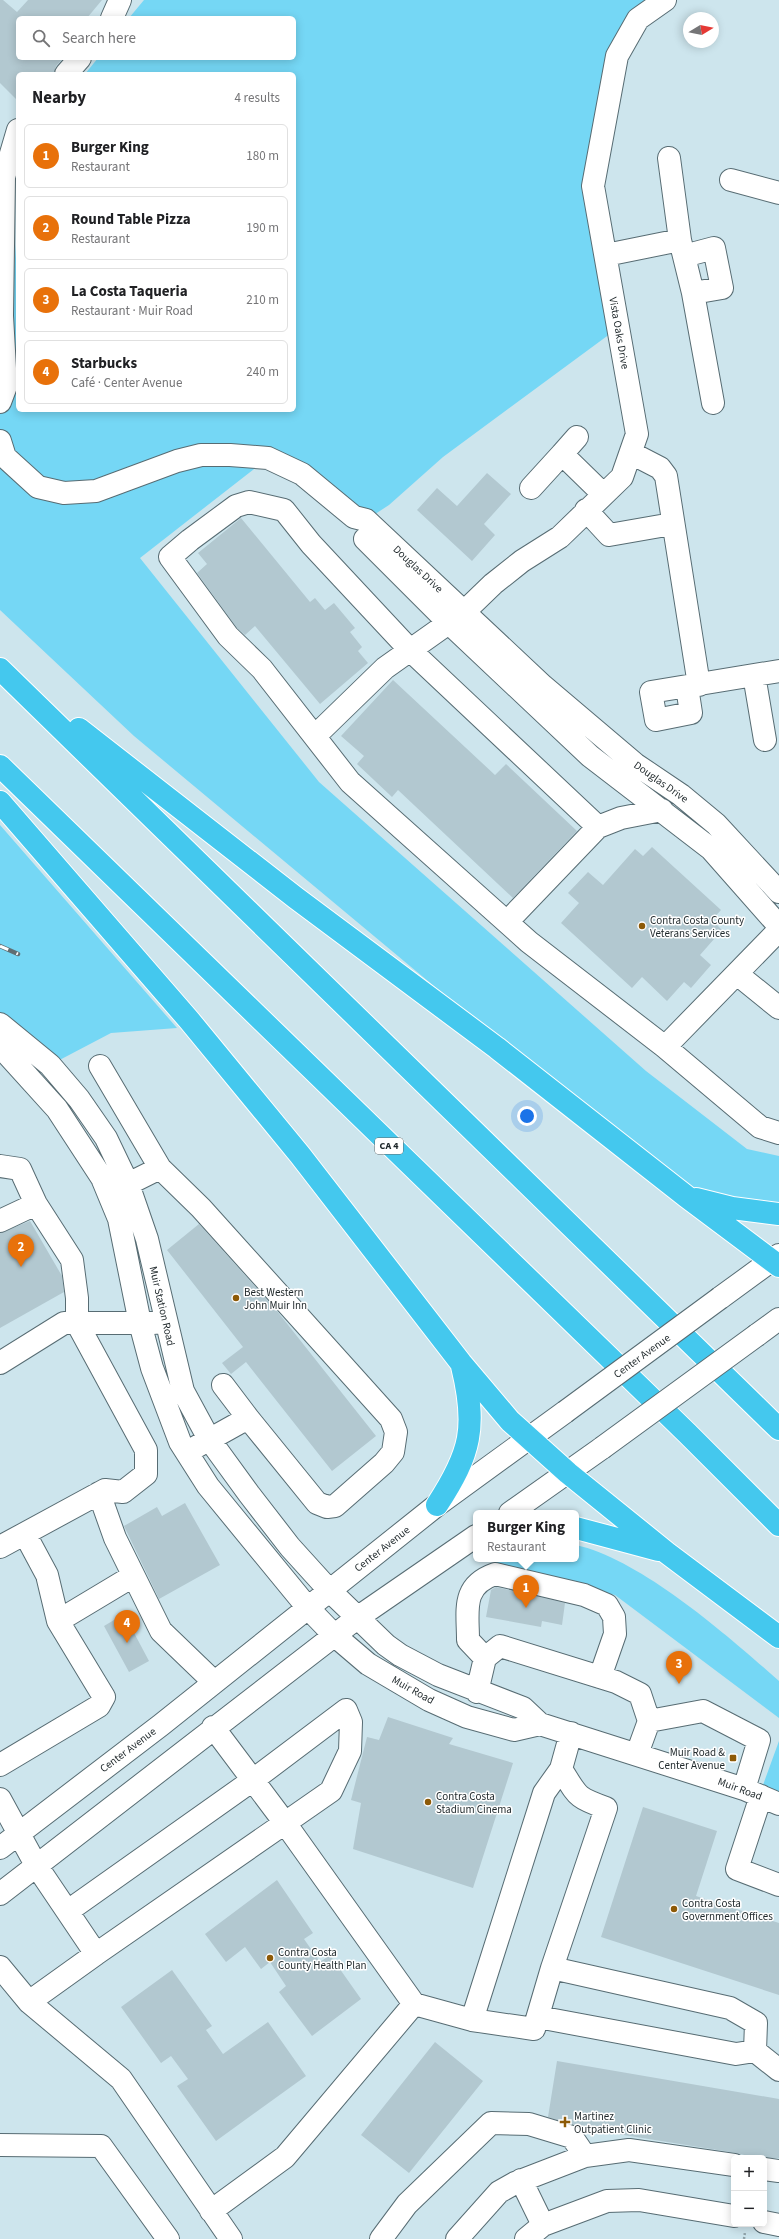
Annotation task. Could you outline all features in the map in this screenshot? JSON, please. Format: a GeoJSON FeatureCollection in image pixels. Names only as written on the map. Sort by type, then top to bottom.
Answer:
{"type":"FeatureCollection","features":[{"type":"Feature","properties":{"kind":"highway"},"geometry":{"type":"LineString","coordinates":[[0,668],[296,898],[497,1048],[687,1197],[776,1260]]}},
{"type":"Feature","properties":{"kind":"highway"},"geometry":{"type":"LineString","coordinates":[[0,668],[779,1428]]}},
{"type":"Feature","properties":{"kind":"highway","name":"CA 4"},"geometry":{"type":"LineString","coordinates":[[0,766],[692,1438],[779,1525]]}},
{"type":"Feature","properties":{"kind":"highway"},"geometry":{"type":"LineString","coordinates":[[0,802],[189,1020],[300,1155],[461,1363],[528,1439],[568,1474],[667,1553],[779,1637]]}},
{"type":"Feature","properties":{"kind":"highway"},"geometry":{"type":"LineString","coordinates":[[687,1197],[732,1208],[779,1214]]}},
{"type":"Feature","properties":{"kind":"highway"},"geometry":{"type":"LineString","coordinates":[[437,1505],[463,1461],[468,1440],[470,1420],[468,1390],[461,1363]]}},
{"type":"Feature","properties":{"kind":"highway"},"geometry":{"type":"LineString","coordinates":[[579,1529],[667,1553]]}},
{"type":"Feature","properties":{"kind":"street"},"geometry":{"type":"LineString","coordinates":[[113,16],[120,0]]}},
{"type":"Feature","properties":{"kind":"street","name":"Vista Oaks Drive"},"geometry":{"type":"LineString","coordinates":[[315,736],[385,668],[456,617],[522,561],[560,538],[586,510],[622,477],[637,434],[593,186],[617,56],[638,19],[665,0]]}},
{"type":"Feature","properties":{"kind":"street"},"geometry":{"type":"LineString","coordinates":[[68,72],[78,60]]}},
{"type":"Feature","properties":{"kind":"street"},"geometry":{"type":"LineString","coordinates":[[3,394],[1,316],[2,175],[16,136]]}},
{"type":"Feature","properties":{"kind":"street"},"geometry":{"type":"LineString","coordinates":[[669,158],[682,248],[693,292],[713,403]]}},
{"type":"Feature","properties":{"kind":"street"},"geometry":{"type":"LineString","coordinates":[[731,180],[779,193]]}},
{"type":"Feature","properties":{"kind":"street"},"geometry":{"type":"LineString","coordinates":[[606,255],[682,248],[714,248],[722,288],[693,292]]}},
{"type":"Feature","properties":{"kind":"street"},"geometry":{"type":"LineString","coordinates":[[531,488],[577,437]]}},
{"type":"Feature","properties":{"kind":"street","name":"Douglas Drive"},"geometry":{"type":"LineString","coordinates":[[0,441],[5,457],[38,487],[64,493],[96,491],[177,461],[201,455],[230,455],[268,458],[302,474],[354,517],[366,520],[456,617],[590,756],[656,811],[711,849],[779,926]]}},
{"type":"Feature","properties":{"kind":"street"},"geometry":{"type":"LineString","coordinates":[[631,453],[660,468],[666,476],[693,686],[779,671]]}},
{"type":"Feature","properties":{"kind":"street"},"geometry":{"type":"LineString","coordinates":[[562,454],[603,494]]}},
{"type":"Feature","properties":{"kind":"street"},"geometry":{"type":"LineString","coordinates":[[598,827],[410,650],[311,544],[284,510],[249,502],[236,506],[190,540],[170,557],[228,636],[262,669],[350,782],[528,942],[666,1047],[760,1127],[779,1133]]}},
{"type":"Feature","properties":{"kind":"street"},"geometry":{"type":"LineString","coordinates":[[586,510],[610,535],[672,524]]}},
{"type":"Feature","properties":{"kind":"street","name":"Douglas Drive"},"geometry":{"type":"LineString","coordinates":[[456,617],[543,686],[630,759],[681,795],[716,824],[779,892]]}},
{"type":"Feature","properties":{"kind":"street"},"geometry":{"type":"LineString","coordinates":[[754,675],[765,740]]}},
{"type":"Feature","properties":{"kind":"street"},"geometry":{"type":"LineString","coordinates":[[507,922],[598,827],[621,818],[656,811]]}},
{"type":"Feature","properties":{"kind":"street"},"geometry":{"type":"LineString","coordinates":[[666,1047],[779,930]]}},
{"type":"Feature","properties":{"kind":"street"},"geometry":{"type":"LineString","coordinates":[[737,974],[779,1008]]}},
{"type":"Feature","properties":{"kind":"street","name":"Muir Station Road"},"geometry":{"type":"LineString","coordinates":[[0,1024],[7,1050],[57,1109],[102,1178],[119,1219],[140,1323],[152,1368],[180,1442],[208,1486],[308,1608]]}},
{"type":"Feature","properties":{"kind":"street","name":"Muir Station Road"},"geometry":{"type":"LineString","coordinates":[[7,1050],[50,1065],[79,1099],[106,1138],[128,1184],[146,1239],[183,1391],[209,1439],[290,1547],[329,1590]]}},
{"type":"Feature","properties":{"kind":"street"},"geometry":{"type":"LineString","coordinates":[[100,1066],[160,1168],[206,1214],[391,1419],[396,1432],[394,1452],[384,1463],[335,1506],[327,1507],[317,1503],[248,1418],[223,1384]]}},
{"type":"Feature","properties":{"kind":"street"},"geometry":{"type":"LineString","coordinates":[[0,1166],[20,1169],[36,1204],[72,1260],[77,1298],[77,1323],[146,1450],[146,1474],[123,1492],[106,1490],[0,1547]]}},
{"type":"Feature","properties":{"kind":"street"},"geometry":{"type":"LineString","coordinates":[[128,1184],[160,1168]]}},
{"type":"Feature","properties":{"kind":"street"},"geometry":{"type":"LineString","coordinates":[[0,1221],[36,1204]]}},
{"type":"Feature","properties":{"kind":"street","name":"Center Avenue"},"geometry":{"type":"LineString","coordinates":[[0,1848],[161,1725],[437,1505],[720,1298],[776,1260]]}},
{"type":"Feature","properties":{"kind":"street"},"geometry":{"type":"LineString","coordinates":[[514,1510],[568,1474],[779,1319]]}},
{"type":"Feature","properties":{"kind":"street"},"geometry":{"type":"LineString","coordinates":[[0,1363],[64,1323],[166,1322]]}},
{"type":"Feature","properties":{"kind":"street"},"geometry":{"type":"LineString","coordinates":[[187,1453],[248,1418]]}},
{"type":"Feature","properties":{"kind":"street"},"geometry":{"type":"LineString","coordinates":[[99,1494],[115,1538],[161,1631],[214,1682]]}},
{"type":"Feature","properties":{"kind":"street"},"geometry":{"type":"LineString","coordinates":[[0,1765],[99,1706],[104,1697],[58,1621],[47,1575],[25,1534]]}},
{"type":"Feature","properties":{"kind":"street"},"geometry":{"type":"LineString","coordinates":[[0,1894],[213,1727],[334,1635],[473,1538]]}},
{"type":"Feature","properties":{"kind":"street"},"geometry":{"type":"LineString","coordinates":[[485,1658],[468,1640],[468,1603],[471,1590],[482,1579],[495,1574],[584,1595],[607,1605],[614,1617],[615,1634],[600,1677]]}},
{"type":"Feature","properties":{"kind":"street"},"geometry":{"type":"LineString","coordinates":[[58,1621],[133,1576]]}},
{"type":"Feature","properties":{"kind":"street","name":"Muir Road"},"geometry":{"type":"LineString","coordinates":[[329,1590],[357,1618],[400,1655],[438,1675],[477,1692],[523,1708],[540,1724],[637,1754],[761,1796]]}},
{"type":"Feature","properties":{"kind":"street","name":"Muir Road"},"geometry":{"type":"LineString","coordinates":[[308,1608],[334,1635],[368,1664],[429,1700],[467,1717],[514,1730],[540,1724]]}},
{"type":"Feature","properties":{"kind":"street"},"geometry":{"type":"LineString","coordinates":[[477,1692],[485,1658],[500,1646],[616,1682],[640,1694],[649,1721],[637,1754]]}},
{"type":"Feature","properties":{"kind":"street"},"geometry":{"type":"LineString","coordinates":[[28,2002],[331,1791],[350,1751],[351,1722],[346,1710],[253,1780],[68,1911]]}},
{"type":"Feature","properties":{"kind":"street"},"geometry":{"type":"LineString","coordinates":[[649,1721],[703,1711],[759,1740],[761,1796],[737,1869],[779,1885]]}},
{"type":"Feature","properties":{"kind":"street"},"geometry":{"type":"LineString","coordinates":[[213,1727],[285,1823],[414,2004],[472,2020],[534,2029],[552,1968],[606,1808],[583,1800],[576,1795],[561,1769]]}},
{"type":"Feature","properties":{"kind":"street"},"geometry":{"type":"LineString","coordinates":[[472,2020],[544,1792],[561,1769],[571,1733]]}},
{"type":"Feature","properties":{"kind":"street"},"geometry":{"type":"LineString","coordinates":[[0,1799],[36,1865],[96,1954]]}},
{"type":"Feature","properties":{"kind":"street"},"geometry":{"type":"LineString","coordinates":[[0,1967],[28,2002],[120,2079],[231,2239]]}},
{"type":"Feature","properties":{"kind":"street"},"geometry":{"type":"LineString","coordinates":[[552,1968],[730,2008],[756,2023],[755,2051]]}},
{"type":"Feature","properties":{"kind":"street"},"geometry":{"type":"LineString","coordinates":[[211,2211],[285,2157],[414,2004]]}},
{"type":"Feature","properties":{"kind":"street"},"geometry":{"type":"LineString","coordinates":[[538,2017],[736,2054],[755,2051],[779,2070]]}},
{"type":"Feature","properties":{"kind":"street"},"geometry":{"type":"LineString","coordinates":[[381,2239],[407,2204],[492,2123],[528,2124],[572,2137],[585,2156]]}},
{"type":"Feature","properties":{"kind":"street"},"geometry":{"type":"LineString","coordinates":[[0,2145],[101,2146],[168,2239]]}},
{"type":"Feature","properties":{"kind":"street"},"geometry":{"type":"LineString","coordinates":[[457,2239],[499,2192],[521,2180],[585,2156],[629,2150],[731,2165]]}},
{"type":"Feature","properties":{"kind":"street"},"geometry":{"type":"LineString","coordinates":[[767,2169],[779,2171]]}},
{"type":"Feature","properties":{"kind":"street"},"geometry":{"type":"LineString","coordinates":[[521,2180],[543,2225]]}},
{"type":"Feature","properties":{"kind":"street"},"geometry":{"type":"LineString","coordinates":[[526,2239],[543,2225],[607,2201],[639,2200],[731,2215]]}},
{"type":"Feature","properties":{"kind":"street"},"geometry":{"type":"LineString","coordinates":[[767,2223],[779,2225]]}},
{"type":"Feature","properties":{"kind":"shaded area"},"geometry":{"type":"Polygon","coordinates":[[[144,0],[665,0],[638,19],[593,186],[618,328],[443,457],[389,505],[366,520],[268,458],[140,558],[319,782],[646,1071],[747,1149],[779,1156],[779,1214],[687,1197],[134,736],[0,610],[0,402],[6,386],[16,244],[16,412],[296,412],[296,72],[87,72],[96,60],[296,60],[296,16],[131,16],[144,0]]]}},
{"type":"Feature","properties":{"kind":"shaded area"},"geometry":{"type":"Polygon","coordinates":[[[0,825],[177,1028],[111,1033],[50,1065],[0,1024],[0,825]]]}},
{"type":"Feature","properties":{"kind":"shaded area"},"geometry":{"type":"Polygon","coordinates":[[[579,1546],[602,1553],[628,1566],[656,1583],[710,1622],[779,1681],[779,1718],[615,1595],[500,1571],[494,1562],[579,1562],[579,1546]]]}},
{"type":"Feature","properties":{"kind":"shaded area"},"geometry":{"type":"Polygon","coordinates":[[[779,1741],[779,1794],[763,1785],[779,1741]]]}},
{"type":"Feature","properties":{"kind":"building"},"geometry":{"type":"Polygon","coordinates":[[[0,0],[3,0],[17,12],[28,0],[102,0],[89,16],[16,16],[16,60],[61,60],[56,66],[54,72],[16,72],[16,99],[0,83],[0,0]]]}},
{"type":"Feature","properties":{"kind":"building"},"geometry":{"type":"Polygon","coordinates":[[[487,473],[511,494],[484,524],[495,535],[472,561],[417,510],[437,488],[457,506],[487,473]]]}},
{"type":"Feature","properties":{"kind":"building"},"geometry":{"type":"Polygon","coordinates":[[[241,518],[310,602],[315,598],[325,610],[334,603],[355,628],[350,632],[362,647],[358,651],[368,663],[320,704],[255,626],[245,635],[237,628],[197,573],[207,564],[198,553],[241,518]]]}},
{"type":"Feature","properties":{"kind":"building"},"geometry":{"type":"Polygon","coordinates":[[[393,680],[495,775],[506,764],[577,831],[513,898],[398,790],[392,797],[357,764],[364,756],[341,736],[393,680]]]}},
{"type":"Feature","properties":{"kind":"building","name":"Contra Costa County Veterans Services"},"geometry":{"type":"Polygon","coordinates":[[[652,847],[721,910],[712,920],[722,930],[700,955],[711,965],[691,988],[684,982],[667,1001],[642,977],[632,988],[561,923],[579,903],[568,893],[588,872],[603,885],[635,849],[643,856],[652,847]]]}},
{"type":"Feature","properties":{"kind":"building"},"geometry":{"type":"Polygon","coordinates":[[[30,1221],[62,1276],[64,1292],[0,1328],[0,1233],[30,1221]]]}},
{"type":"Feature","properties":{"kind":"building","name":"Best Western John Muir Inn"},"geometry":{"type":"Polygon","coordinates":[[[199,1224],[277,1311],[376,1436],[332,1471],[246,1362],[231,1374],[222,1363],[243,1347],[167,1250],[199,1224]]]}},
{"type":"Feature","properties":{"kind":"building"},"geometry":{"type":"Polygon","coordinates":[[[185,1503],[220,1565],[159,1599],[124,1526],[157,1507],[162,1516],[185,1503]]]}},
{"type":"Feature","properties":{"kind":"building"},"geometry":{"type":"Polygon","coordinates":[[[496,1587],[565,1603],[562,1625],[542,1621],[541,1627],[486,1617],[491,1590],[496,1587]]]}},
{"type":"Feature","properties":{"kind":"building"},"geometry":{"type":"Polygon","coordinates":[[[124,1614],[149,1661],[129,1672],[104,1626],[124,1614]]]}},
{"type":"Feature","properties":{"kind":"building","name":"Contra Costa Stadium Cinema"},"geometry":{"type":"Polygon","coordinates":[[[388,1717],[453,1738],[449,1744],[513,1763],[473,1888],[353,1849],[361,1803],[351,1800],[367,1737],[379,1740],[388,1717]]]}},
{"type":"Feature","properties":{"kind":"building","name":"Contra Costa Government Offices"},"geometry":{"type":"Polygon","coordinates":[[[643,1807],[717,1831],[696,1896],[779,1923],[779,1995],[601,1937],[643,1807]]]}},
{"type":"Feature","properties":{"kind":"building","name":"Contra Costa County Health Plan"},"geometry":{"type":"Polygon","coordinates":[[[277,1880],[313,1933],[304,1939],[320,1962],[330,1955],[361,1999],[312,2036],[279,1992],[286,1986],[270,1962],[261,1969],[245,1947],[226,1962],[205,1934],[277,1880]]]}},
{"type":"Feature","properties":{"kind":"building"},"geometry":{"type":"Polygon","coordinates":[[[172,1970],[212,2026],[206,2030],[223,2054],[268,2022],[306,2076],[216,2141],[177,2086],[188,2079],[171,2056],[161,2063],[121,2007],[172,1970]]]}},
{"type":"Feature","properties":{"kind":"building"},"geometry":{"type":"Polygon","coordinates":[[[435,2042],[483,2081],[409,2173],[361,2135],[435,2042]]]}},
{"type":"Feature","properties":{"kind":"building"},"geometry":{"type":"Polygon","coordinates":[[[557,2061],[779,2099],[779,2158],[767,2158],[767,2155],[744,2155],[580,2128],[548,2117],[557,2061]]]}},
{"type":"Feature","properties":{"kind":"railway"},"geometry":{"type":"LineString","coordinates":[[0,946],[18,954]]}},
{"type":"Feature","properties":{"kind":"place","name":"Contra Costa County Veterans Services"},"geometry":{"type":"Point","coordinates":[642,926]}},
{"type":"Feature","properties":{"kind":"place","name":"Round Table Pizza"},"geometry":{"type":"Point","coordinates":[21,1267]}},
{"type":"Feature","properties":{"kind":"place","name":"Best Western John Muir Inn"},"geometry":{"type":"Point","coordinates":[236,1298]}},
{"type":"Feature","properties":{"kind":"place","name":"Burger King"},"geometry":{"type":"Point","coordinates":[526,1608]}},
{"type":"Feature","properties":{"kind":"place","name":"Starbucks"},"geometry":{"type":"Point","coordinates":[127,1643]}},
{"type":"Feature","properties":{"kind":"place","name":"La Costa Taqueria"},"geometry":{"type":"Point","coordinates":[679,1684]}},
{"type":"Feature","properties":{"kind":"place","name":"Muir Road & Center Avenue"},"geometry":{"type":"Point","coordinates":[733,1758]}},
{"type":"Feature","properties":{"kind":"place","name":"Contra Costa Stadium Cinema"},"geometry":{"type":"Point","coordinates":[428,1802]}},
{"type":"Feature","properties":{"kind":"place","name":"Contra Costa Government Offices"},"geometry":{"type":"Point","coordinates":[674,1909]}},
{"type":"Feature","properties":{"kind":"place","name":"Contra Costa County Health Plan"},"geometry":{"type":"Point","coordinates":[270,1958]}},
{"type":"Feature","properties":{"kind":"place","name":"Martinez Outpatient Clinic"},"geometry":{"type":"Point","coordinates":[565,2122]}}]}
